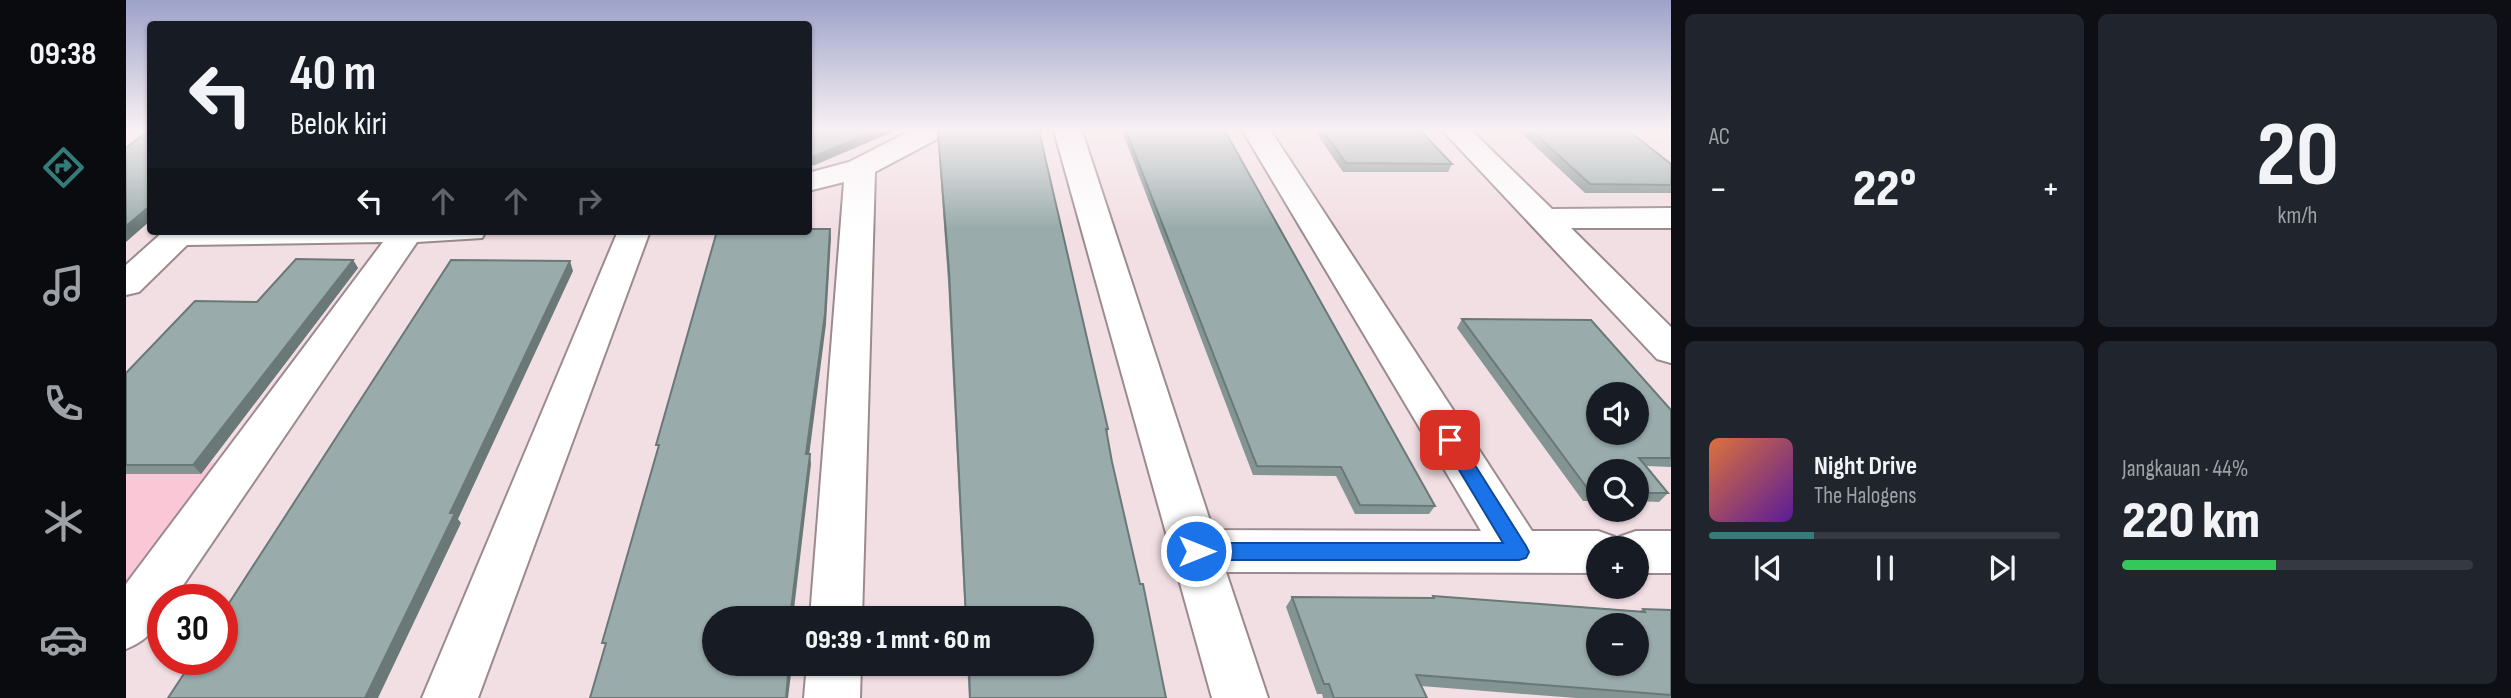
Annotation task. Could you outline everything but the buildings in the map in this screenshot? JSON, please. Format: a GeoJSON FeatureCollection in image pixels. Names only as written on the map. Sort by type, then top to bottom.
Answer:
{"type":"FeatureCollection","features":[{"type":"Feature","properties":{"kind":"street"},"geometry":{"type":"LineString","coordinates":[[812,181],[868,164]]}},
{"type":"Feature","properties":{"kind":"street"},"geometry":{"type":"LineString","coordinates":[[1078,164],[1240,698]]}},
{"type":"Feature","properties":{"kind":"street"},"geometry":{"type":"LineString","coordinates":[[1277,164],[1519,552]]}},
{"type":"Feature","properties":{"kind":"street"},"geometry":{"type":"LineString","coordinates":[[1488,164],[1671,350]]}},
{"type":"Feature","properties":{"kind":"street"},"geometry":{"type":"LineString","coordinates":[[837,606],[860,168]]}},
{"type":"Feature","properties":{"kind":"street"},"geometry":{"type":"LineString","coordinates":[[1542,219],[1671,218]]}},
{"type":"Feature","properties":{"kind":"street"},"geometry":{"type":"LineString","coordinates":[[126,285],[179,235]]}},
{"type":"Feature","properties":{"kind":"street"},"geometry":{"type":"LineString","coordinates":[[126,625],[405,235]]}},
{"type":"Feature","properties":{"kind":"street"},"geometry":{"type":"LineString","coordinates":[[450,698],[632,235]]}},
{"type":"Feature","properties":{"kind":"street"},"geometry":{"type":"LineString","coordinates":[[1196,551],[1586,552]]}},
{"type":"Feature","properties":{"kind":"street"},"geometry":{"type":"LineString","coordinates":[[1649,552],[1671,552]]}},
{"type":"Feature","properties":{"kind":"street"},"geometry":{"type":"LineString","coordinates":[[832,698],[833,676]]}},
{"type":"Feature","properties":{"kind":"shaded area"},"geometry":{"type":"Polygon","coordinates":[[[234,462],[126,615],[126,464],[234,462]]]}},
{"type":"Feature","properties":{"kind":"route"},"geometry":{"type":"LineString","coordinates":[[1196,551],[1519,552],[1450,440]]}}]}
